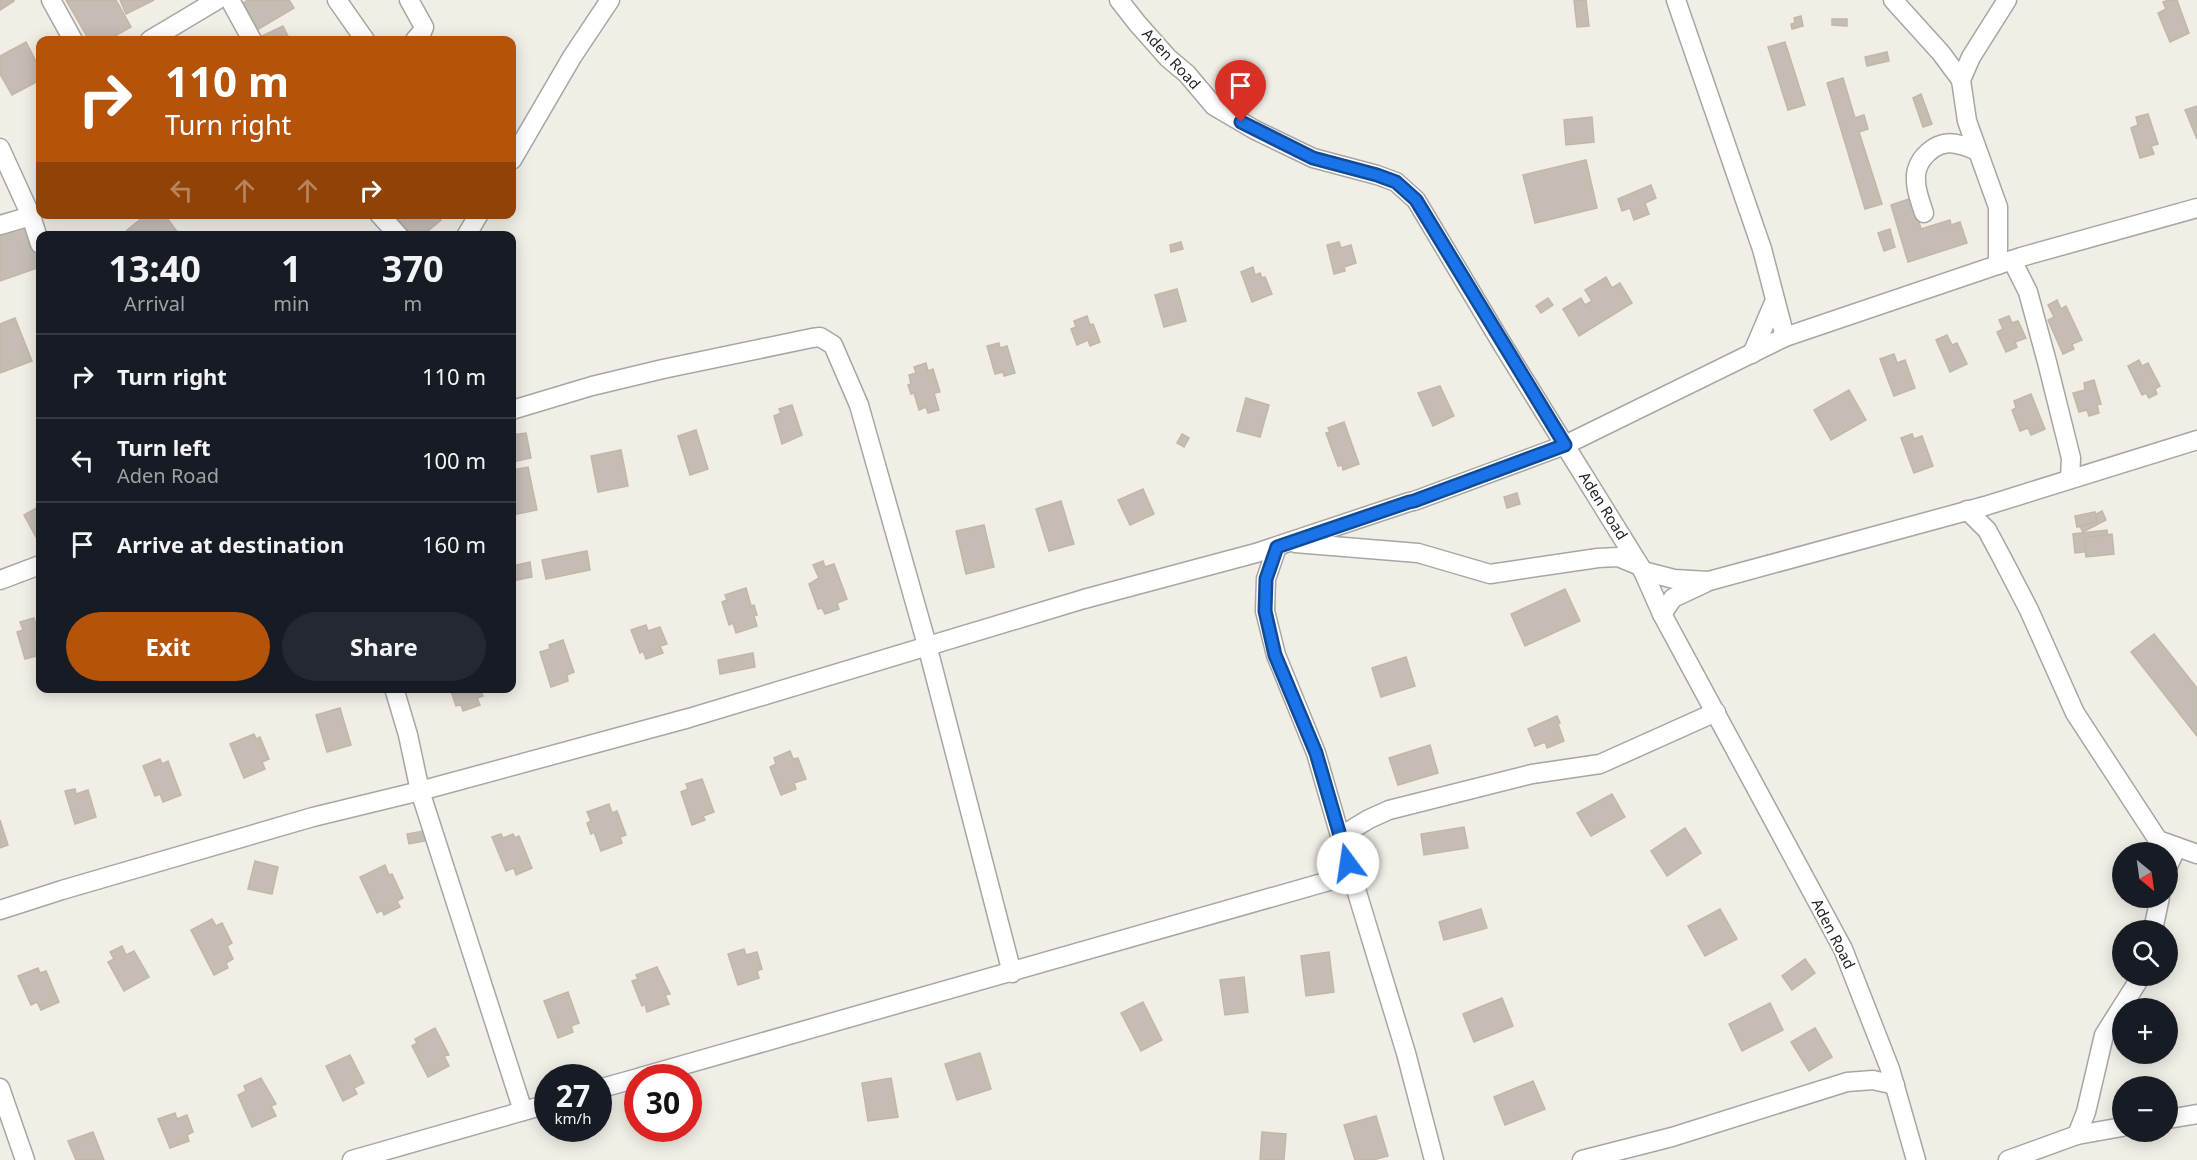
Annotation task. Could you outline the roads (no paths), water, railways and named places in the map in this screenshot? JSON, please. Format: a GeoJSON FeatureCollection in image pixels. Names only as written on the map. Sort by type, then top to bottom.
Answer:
{"type":"FeatureCollection","features":[{"type":"Feature","properties":{"kind":"street"},"geometry":{"type":"LineString","coordinates":[[51,0],[71,36]]}},
{"type":"Feature","properties":{"kind":"street"},"geometry":{"type":"LineString","coordinates":[[157,36],[217,0]]}},
{"type":"Feature","properties":{"kind":"street"},"geometry":{"type":"LineString","coordinates":[[230,0],[250,36]]}},
{"type":"Feature","properties":{"kind":"street"},"geometry":{"type":"LineString","coordinates":[[337,0],[362,36]]}},
{"type":"Feature","properties":{"kind":"street"},"geometry":{"type":"LineString","coordinates":[[409,0],[424,27],[418,36]]}},
{"type":"Feature","properties":{"kind":"street"},"geometry":{"type":"LineString","coordinates":[[516,153],[572,57],[610,0]]}},
{"type":"Feature","properties":{"kind":"street","name":"Aden Road"},"geometry":{"type":"LineString","coordinates":[[1119,0],[1168,58],[1187,74],[1214,106],[1255,130],[1313,158],[1396,182],[1416,200],[1642,569],[1662,614],[1843,949],[1890,1069],[1916,1160]]}},
{"type":"Feature","properties":{"kind":"street"},"geometry":{"type":"LineString","coordinates":[[1676,0],[1741,184],[1762,249],[1785,337]]}},
{"type":"Feature","properties":{"kind":"street"},"geometry":{"type":"LineString","coordinates":[[1893,0],[1941,53],[1961,80],[1967,121],[1998,207],[2005,262],[2028,292],[2071,458],[2070,479]]}},
{"type":"Feature","properties":{"kind":"street"},"geometry":{"type":"LineString","coordinates":[[1961,80],[1971,57],[2007,0]]}},
{"type":"Feature","properties":{"kind":"street"},"geometry":{"type":"LineString","coordinates":[[1924,213],[1916,181],[1918,165],[1928,152],[1936,145],[1950,143],[1963,145],[1977,152]]}},
{"type":"Feature","properties":{"kind":"street"},"geometry":{"type":"LineString","coordinates":[[0,148],[36,231]]}},
{"type":"Feature","properties":{"kind":"street"},"geometry":{"type":"LineString","coordinates":[[0,910],[313,818],[689,718],[1084,599],[1283,544],[1414,501],[1565,445],[1785,337],[2005,262],[2197,208]]}},
{"type":"Feature","properties":{"kind":"street"},"geometry":{"type":"LineString","coordinates":[[0,225],[31,216]]}},
{"type":"Feature","properties":{"kind":"street"},"geometry":{"type":"LineString","coordinates":[[384,219],[394,231]]}},
{"type":"Feature","properties":{"kind":"street"},"geometry":{"type":"LineString","coordinates":[[1752,354],[1775,300]]}},
{"type":"Feature","properties":{"kind":"street"},"geometry":{"type":"LineString","coordinates":[[516,409],[591,386],[663,369],[812,338],[828,340],[839,355],[859,405],[927,645],[1012,973]]}},
{"type":"Feature","properties":{"kind":"street"},"geometry":{"type":"LineString","coordinates":[[1662,614],[1672,598],[1709,581],[1967,510],[2197,440]]}},
{"type":"Feature","properties":{"kind":"street"},"geometry":{"type":"LineString","coordinates":[[1967,510],[1987,530],[2002,558],[2075,713],[2158,840],[2163,842]]}},
{"type":"Feature","properties":{"kind":"street"},"geometry":{"type":"LineString","coordinates":[[1283,544],[1418,553],[1490,574],[1618,557],[1642,569],[1674,579],[1709,581]]}},
{"type":"Feature","properties":{"kind":"street"},"geometry":{"type":"LineString","coordinates":[[1283,544],[1266,579],[1265,611],[1275,655],[1316,753],[1406,1053],[1434,1160]]}},
{"type":"Feature","properties":{"kind":"street"},"geometry":{"type":"LineString","coordinates":[[0,580],[36,566]]}},
{"type":"Feature","properties":{"kind":"street"},"geometry":{"type":"LineString","coordinates":[[395,693],[408,735],[420,791],[523,1111]]}},
{"type":"Feature","properties":{"kind":"street"},"geometry":{"type":"LineString","coordinates":[[1341,836],[1389,810],[1532,774],[1600,764],[1716,712]]}},
{"type":"Feature","properties":{"kind":"street"},"geometry":{"type":"LineString","coordinates":[[2178,848],[2197,854]]}},
{"type":"Feature","properties":{"kind":"street"},"geometry":{"type":"LineString","coordinates":[[689,1064],[1336,879],[1348,863]]}},
{"type":"Feature","properties":{"kind":"street"},"geometry":{"type":"LineString","coordinates":[[2077,1135],[2086,1112],[2104,1035],[2135,986]]}},
{"type":"Feature","properties":{"kind":"street"},"geometry":{"type":"LineString","coordinates":[[1582,1160],[1672,1137],[1847,1082],[1873,1080],[1895,1085]]}},
{"type":"Feature","properties":{"kind":"street"},"geometry":{"type":"LineString","coordinates":[[0,1088],[25,1160]]}},
{"type":"Feature","properties":{"kind":"street"},"geometry":{"type":"LineString","coordinates":[[352,1160],[534,1108]]}},
{"type":"Feature","properties":{"kind":"street"},"geometry":{"type":"LineString","coordinates":[[2178,1117],[2197,1114]]}},
{"type":"Feature","properties":{"kind":"street"},"geometry":{"type":"LineString","coordinates":[[2008,1160],[2077,1135],[2112,1129]]}}]}
